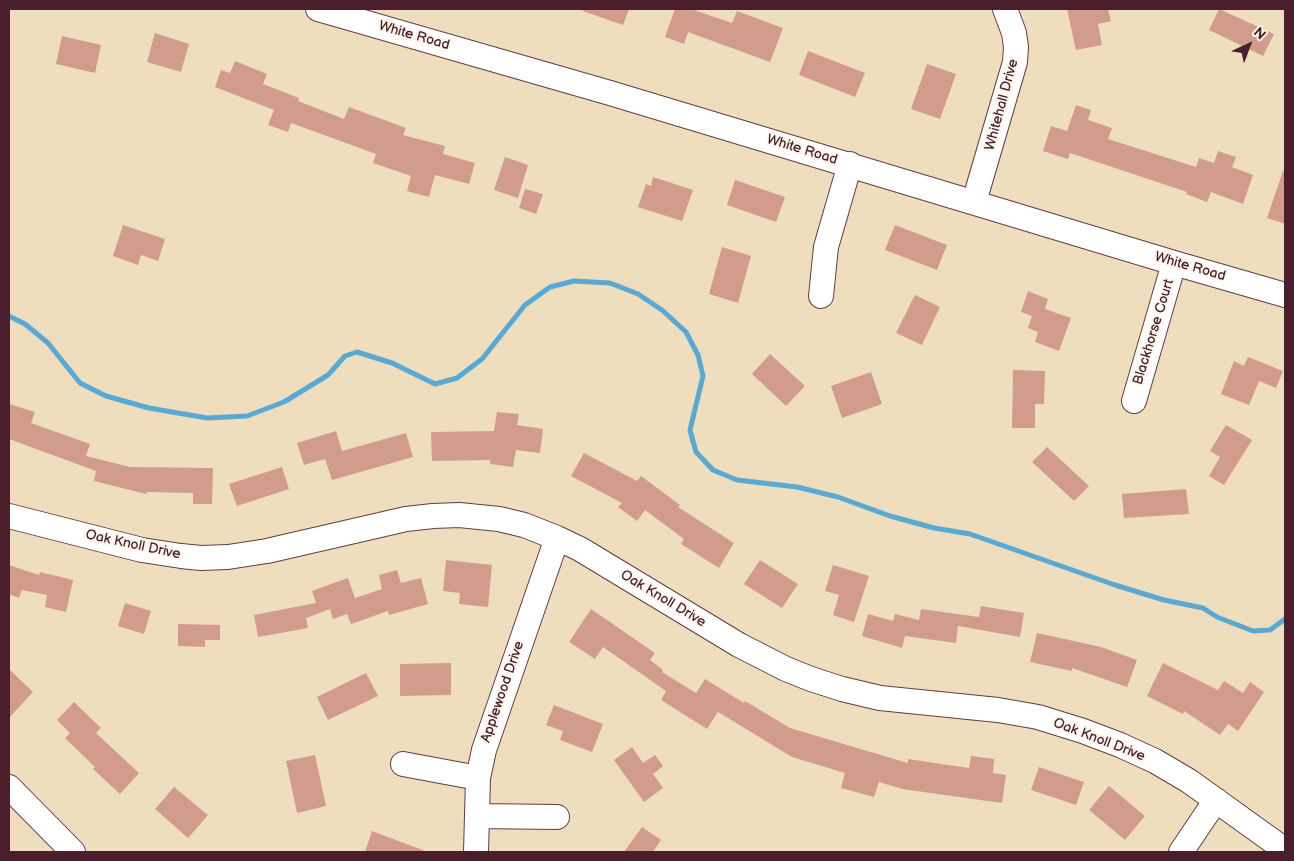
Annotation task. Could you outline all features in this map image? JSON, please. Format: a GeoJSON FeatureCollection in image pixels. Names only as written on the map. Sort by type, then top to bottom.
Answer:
{"type":"FeatureCollection","features":[{"type":"Feature","properties":{"kind":"street","name":"White Road"},"geometry":{"type":"LineString","coordinates":[[318,9],[390,18],[850,164],[1285,295]]}},
{"type":"Feature","properties":{"kind":"street","name":"Whitehall Drive"},"geometry":{"type":"LineString","coordinates":[[974,202],[1015,62],[1016,47],[1014,33],[1005,9]]}},
{"type":"Feature","properties":{"kind":"street"},"geometry":{"type":"LineString","coordinates":[[821,296],[826,247],[850,164]]}},
{"type":"Feature","properties":{"kind":"street","name":"Blackhorse Court"},"geometry":{"type":"LineString","coordinates":[[1134,400],[1174,263]]}},
{"type":"Feature","properties":{"kind":"street","name":"Oak Knoll Drive"},"geometry":{"type":"LineString","coordinates":[[9,516],[142,550],[201,558],[228,557],[267,551],[406,519],[433,516],[459,515],[499,519],[524,525],[580,549],[739,645],[786,669],[811,679],[880,698],[998,710],[1038,717],[1083,730],[1120,745],[1155,761],[1216,800],[1285,850]]}},
{"type":"Feature","properties":{"kind":"street","name":"Applewood Drive"},"geometry":{"type":"LineString","coordinates":[[476,852],[478,778],[489,732],[557,538]]}},
{"type":"Feature","properties":{"kind":"street"},"geometry":{"type":"LineString","coordinates":[[403,764],[478,778]]}},
{"type":"Feature","properties":{"kind":"street"},"geometry":{"type":"LineString","coordinates":[[9,787],[73,852]]}},
{"type":"Feature","properties":{"kind":"street"},"geometry":{"type":"LineString","coordinates":[[1181,852],[1216,800]]}},
{"type":"Feature","properties":{"kind":"street"},"geometry":{"type":"LineString","coordinates":[[477,816],[557,817]]}},
{"type":"Feature","properties":{"kind":"building"},"geometry":{"type":"Polygon","coordinates":[[[583,9],[629,9],[623,25],[583,11],[583,9]]]}},
{"type":"Feature","properties":{"kind":"building"},"geometry":{"type":"Polygon","coordinates":[[[675,9],[691,9],[732,23],[737,11],[783,28],[770,62],[688,32],[684,44],[665,37],[675,9]]]}},
{"type":"Feature","properties":{"kind":"building"},"geometry":{"type":"Polygon","coordinates":[[[1067,9],[1108,9],[1111,21],[1098,24],[1102,45],[1076,50],[1067,9]]]}},
{"type":"Feature","properties":{"kind":"building"},"geometry":{"type":"Polygon","coordinates":[[[1219,9],[1274,34],[1263,56],[1209,30],[1219,9]]]}},
{"type":"Feature","properties":{"kind":"building"},"geometry":{"type":"Polygon","coordinates":[[[155,33],[189,44],[181,72],[147,62],[155,33]]]}},
{"type":"Feature","properties":{"kind":"building"},"geometry":{"type":"Polygon","coordinates":[[[62,36],[101,45],[95,73],[56,64],[62,36]]]}},
{"type":"Feature","properties":{"kind":"building"},"geometry":{"type":"Polygon","coordinates":[[[808,51],[865,73],[855,97],[799,75],[808,51]]]}},
{"type":"Feature","properties":{"kind":"building"},"geometry":{"type":"Polygon","coordinates":[[[235,61],[267,74],[263,84],[299,98],[298,101],[344,119],[349,107],[406,128],[403,135],[445,146],[443,154],[475,163],[469,184],[435,175],[429,197],[407,191],[411,176],[373,163],[376,154],[291,123],[288,132],[268,125],[274,110],[215,87],[221,70],[230,73],[235,61]]]}},
{"type":"Feature","properties":{"kind":"building"},"geometry":{"type":"Polygon","coordinates":[[[927,64],[956,74],[940,119],[911,109],[927,64]]]}},
{"type":"Feature","properties":{"kind":"building"},"geometry":{"type":"Polygon","coordinates":[[[1076,105],[1091,110],[1088,120],[1112,128],[1108,139],[1196,167],[1199,158],[1214,163],[1218,151],[1236,157],[1232,167],[1253,175],[1243,204],[1211,192],[1207,202],[1186,194],[1187,192],[1070,153],[1068,159],[1043,151],[1051,126],[1067,131],[1076,105]]]}},
{"type":"Feature","properties":{"kind":"building"},"geometry":{"type":"Polygon","coordinates":[[[505,157],[528,165],[518,198],[494,190],[505,157]]]}},
{"type":"Feature","properties":{"kind":"building"},"geometry":{"type":"Polygon","coordinates":[[[1283,171],[1285,172],[1285,224],[1267,218],[1283,171]]]}},
{"type":"Feature","properties":{"kind":"building"},"geometry":{"type":"Polygon","coordinates":[[[653,177],[693,190],[682,221],[638,207],[646,184],[651,186],[653,177]]]}},
{"type":"Feature","properties":{"kind":"building"},"geometry":{"type":"Polygon","coordinates":[[[735,180],[785,197],[776,222],[727,205],[735,180]]]}},
{"type":"Feature","properties":{"kind":"building"},"geometry":{"type":"Polygon","coordinates":[[[525,189],[543,194],[536,214],[519,208],[525,189]]]}},
{"type":"Feature","properties":{"kind":"building"},"geometry":{"type":"Polygon","coordinates":[[[123,225],[165,239],[158,261],[141,255],[138,265],[113,256],[123,225]]]}},
{"type":"Feature","properties":{"kind":"building"},"geometry":{"type":"Polygon","coordinates":[[[895,225],[947,245],[937,270],[885,250],[895,225]]]}},
{"type":"Feature","properties":{"kind":"building"},"geometry":{"type":"Polygon","coordinates":[[[722,247],[751,256],[738,303],[709,294],[722,247]]]}},
{"type":"Feature","properties":{"kind":"building"},"geometry":{"type":"Polygon","coordinates":[[[1028,291],[1048,299],[1045,309],[1071,318],[1059,351],[1035,342],[1038,332],[1028,328],[1032,316],[1021,312],[1028,291]]]}},
{"type":"Feature","properties":{"kind":"building"},"geometry":{"type":"Polygon","coordinates":[[[915,295],[940,307],[922,345],[896,333],[915,295]]]}},
{"type":"Feature","properties":{"kind":"building"},"geometry":{"type":"Polygon","coordinates":[[[770,354],[805,386],[786,406],[752,374],[770,354]]]}},
{"type":"Feature","properties":{"kind":"building"},"geometry":{"type":"Polygon","coordinates":[[[1248,357],[1283,371],[1276,388],[1259,381],[1249,405],[1221,394],[1234,361],[1244,366],[1248,357]]]}},
{"type":"Feature","properties":{"kind":"building"},"geometry":{"type":"Polygon","coordinates":[[[1013,370],[1045,371],[1044,404],[1035,404],[1035,428],[1012,428],[1013,370]]]}},
{"type":"Feature","properties":{"kind":"building"},"geometry":{"type":"Polygon","coordinates":[[[871,372],[882,404],[842,418],[831,386],[871,372]]]}},
{"type":"Feature","properties":{"kind":"building"},"geometry":{"type":"Polygon","coordinates":[[[9,404],[35,412],[31,423],[90,444],[86,456],[130,467],[213,468],[212,504],[193,504],[193,493],[147,492],[146,494],[94,481],[96,471],[9,439],[9,404]]]}},
{"type":"Feature","properties":{"kind":"building"},"geometry":{"type":"Polygon","coordinates":[[[497,412],[519,414],[517,425],[543,429],[540,453],[516,450],[513,467],[490,464],[490,460],[432,461],[431,432],[494,431],[497,412]]]}},
{"type":"Feature","properties":{"kind":"building"},"geometry":{"type":"Polygon","coordinates":[[[1226,425],[1252,440],[1224,485],[1209,476],[1220,457],[1210,451],[1226,425]]]}},
{"type":"Feature","properties":{"kind":"building"},"geometry":{"type":"Polygon","coordinates":[[[336,431],[342,451],[406,433],[413,457],[332,480],[325,459],[304,465],[297,443],[336,431]]]}},
{"type":"Feature","properties":{"kind":"building"},"geometry":{"type":"Polygon","coordinates":[[[1047,447],[1089,486],[1074,501],[1032,462],[1047,447]]]}},
{"type":"Feature","properties":{"kind":"building"},"geometry":{"type":"Polygon","coordinates":[[[584,453],[637,481],[641,476],[680,505],[678,507],[734,543],[719,568],[681,544],[684,539],[645,510],[637,521],[618,507],[622,503],[571,476],[584,453]]]}},
{"type":"Feature","properties":{"kind":"building"},"geometry":{"type":"Polygon","coordinates":[[[282,467],[289,489],[237,506],[229,484],[282,467]]]}},
{"type":"Feature","properties":{"kind":"building"},"geometry":{"type":"Polygon","coordinates":[[[1186,489],[1189,514],[1124,518],[1122,494],[1186,489]]]}},
{"type":"Feature","properties":{"kind":"building"},"geometry":{"type":"Polygon","coordinates":[[[446,560],[492,565],[488,607],[459,604],[460,593],[443,591],[446,560]]]}},
{"type":"Feature","properties":{"kind":"building"},"geometry":{"type":"Polygon","coordinates":[[[760,560],[798,584],[782,608],[744,584],[760,560]]]}},
{"type":"Feature","properties":{"kind":"building"},"geometry":{"type":"Polygon","coordinates":[[[9,565],[39,575],[40,572],[73,580],[66,612],[45,607],[47,595],[22,590],[19,598],[9,594],[9,565]]]}},
{"type":"Feature","properties":{"kind":"building"},"geometry":{"type":"Polygon","coordinates":[[[833,565],[869,576],[854,622],[833,615],[839,595],[825,591],[833,565]]]}},
{"type":"Feature","properties":{"kind":"building"},"geometry":{"type":"Polygon","coordinates":[[[397,570],[401,583],[421,578],[428,604],[389,615],[388,611],[351,624],[347,614],[333,619],[330,609],[306,618],[308,628],[258,637],[254,615],[316,603],[312,591],[348,578],[355,598],[382,589],[379,575],[397,570]]]}},
{"type":"Feature","properties":{"kind":"building"},"geometry":{"type":"Polygon","coordinates":[[[125,603],[151,611],[144,634],[118,626],[125,603]]]}},
{"type":"Feature","properties":{"kind":"building"},"geometry":{"type":"Polygon","coordinates":[[[981,606],[1024,613],[1020,637],[958,626],[956,643],[905,636],[902,648],[862,636],[868,614],[893,621],[895,614],[919,620],[921,609],[979,617],[981,606]]]}},
{"type":"Feature","properties":{"kind":"building"},"geometry":{"type":"Polygon","coordinates":[[[591,609],[655,653],[650,660],[663,670],[662,672],[696,693],[705,679],[790,728],[908,763],[908,759],[969,768],[971,756],[994,759],[993,773],[1006,775],[1002,803],[902,789],[879,782],[874,797],[841,788],[845,773],[792,757],[718,712],[707,729],[661,700],[666,691],[603,647],[595,659],[569,642],[591,609]]]}},
{"type":"Feature","properties":{"kind":"building"},"geometry":{"type":"Polygon","coordinates":[[[178,624],[220,625],[220,640],[205,640],[205,647],[178,646],[178,624]]]}},
{"type":"Feature","properties":{"kind":"building"},"geometry":{"type":"Polygon","coordinates":[[[1037,633],[1101,647],[1137,660],[1127,687],[1072,668],[1072,671],[1030,662],[1037,633]]]}},
{"type":"Feature","properties":{"kind":"building"},"geometry":{"type":"Polygon","coordinates":[[[451,663],[451,695],[400,696],[400,664],[451,663]]]}},
{"type":"Feature","properties":{"kind":"building"},"geometry":{"type":"Polygon","coordinates":[[[1163,663],[1218,690],[1224,681],[1243,693],[1250,682],[1264,692],[1238,731],[1228,724],[1220,735],[1184,711],[1183,714],[1147,696],[1163,663]]]}},
{"type":"Feature","properties":{"kind":"building"},"geometry":{"type":"Polygon","coordinates":[[[9,669],[33,692],[9,718],[9,669]]]}},
{"type":"Feature","properties":{"kind":"building"},"geometry":{"type":"Polygon","coordinates":[[[366,673],[378,696],[328,720],[317,697],[366,673]]]}},
{"type":"Feature","properties":{"kind":"building"},"geometry":{"type":"Polygon","coordinates":[[[74,702],[101,728],[96,733],[139,773],[120,794],[93,769],[95,767],[65,738],[70,733],[57,720],[74,702]]]}},
{"type":"Feature","properties":{"kind":"building"},"geometry":{"type":"Polygon","coordinates":[[[554,705],[603,724],[592,752],[560,740],[563,731],[546,725],[554,705]]]}},
{"type":"Feature","properties":{"kind":"building"},"geometry":{"type":"Polygon","coordinates":[[[632,747],[643,763],[655,755],[663,766],[653,774],[663,788],[644,802],[614,760],[632,747]]]}},
{"type":"Feature","properties":{"kind":"building"},"geometry":{"type":"Polygon","coordinates":[[[315,755],[326,806],[297,813],[286,761],[315,755]]]}},
{"type":"Feature","properties":{"kind":"building"},"geometry":{"type":"Polygon","coordinates":[[[1039,767],[1084,782],[1076,805],[1031,790],[1039,767]]]}},
{"type":"Feature","properties":{"kind":"building"},"geometry":{"type":"Polygon","coordinates":[[[1109,786],[1145,816],[1125,840],[1089,810],[1109,786]]]}},
{"type":"Feature","properties":{"kind":"building"},"geometry":{"type":"Polygon","coordinates":[[[174,787],[208,815],[188,838],[155,809],[174,787]]]}},
{"type":"Feature","properties":{"kind":"building"},"geometry":{"type":"Polygon","coordinates":[[[642,827],[661,840],[653,852],[624,852],[642,827]]]}},
{"type":"Feature","properties":{"kind":"building"},"geometry":{"type":"Polygon","coordinates":[[[372,831],[425,851],[425,852],[365,852],[372,831]]]}},
{"type":"Feature","properties":{"kind":"waterway"},"geometry":{"type":"LineString","coordinates":[[9,316],[25,324],[48,343],[80,383],[106,396],[149,408],[207,418],[247,416],[284,402],[328,375],[345,356],[357,352],[392,363],[435,384],[457,378],[482,359],[525,305],[550,287],[574,281],[610,283],[638,294],[662,310],[686,332],[698,355],[703,376],[690,430],[696,452],[713,470],[737,480],[797,487],[838,497],[890,516],[934,528],[970,534],[1115,585],[1164,600],[1203,608],[1217,617],[1253,631],[1270,630],[1285,619]]}}]}
